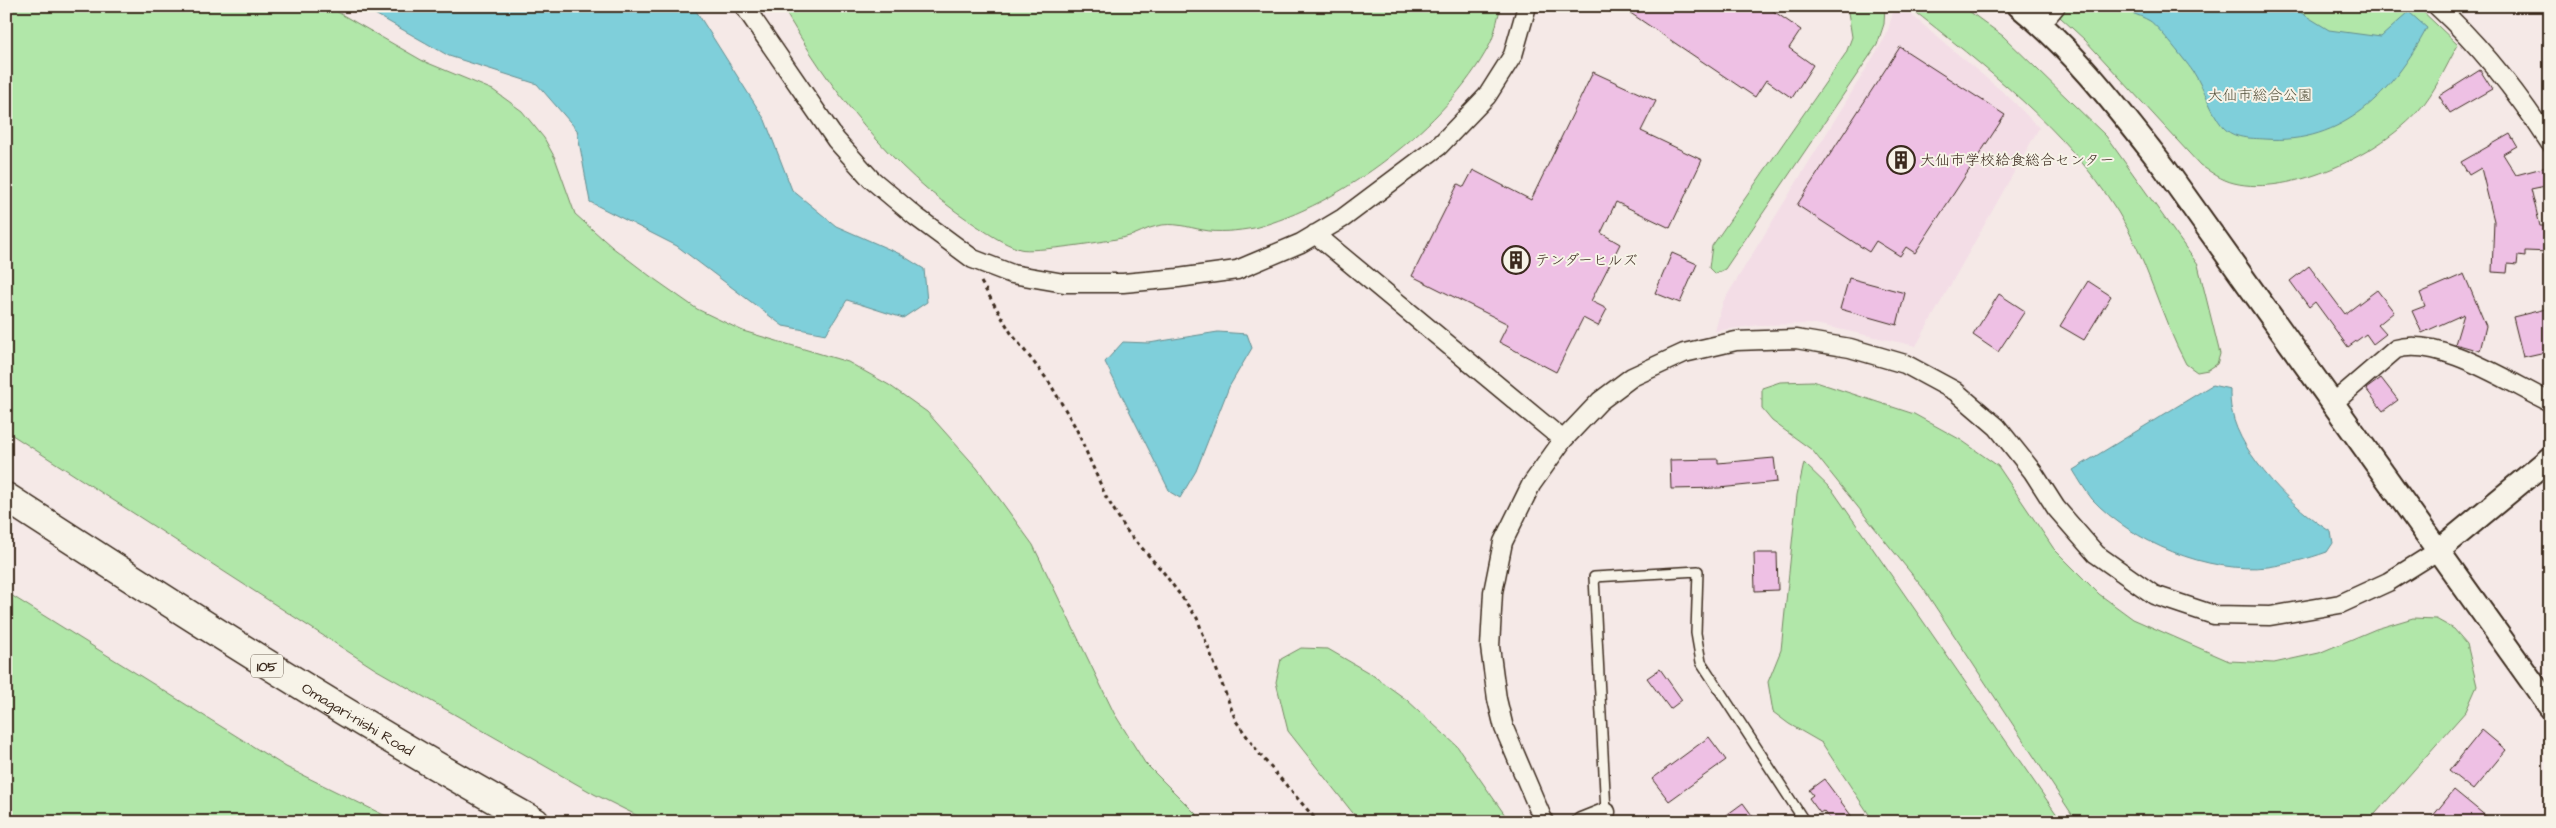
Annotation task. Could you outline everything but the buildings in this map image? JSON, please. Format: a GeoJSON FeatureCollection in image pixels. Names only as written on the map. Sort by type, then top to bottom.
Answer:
{"type":"FeatureCollection","features":[{"type":"Feature","properties":{"kind":"highway","name":"Omagari-nishi Road"},"geometry":{"type":"LineString","coordinates":[[6,497],[280,674],[434,766],[535,822]]}},
{"type":"Feature","properties":{"kind":"street"},"geometry":{"type":"LineString","coordinates":[[744,6],[807,101],[836,140],[871,179],[915,216],[974,259],[1012,274],[1064,283],[1123,283],[1237,270],[1315,234],[1365,203],[1431,152],[1487,96],[1513,55],[1527,6]]}},
{"type":"Feature","properties":{"kind":"street"},"geometry":{"type":"LineString","coordinates":[[2019,6],[2041,24],[2108,96],[2164,167],[2550,707]]}},
{"type":"Feature","properties":{"kind":"street"},"geometry":{"type":"LineString","coordinates":[[2041,24],[2056,6]]}},
{"type":"Feature","properties":{"kind":"street"},"geometry":{"type":"LineString","coordinates":[[2437,6],[2471,38],[2528,110],[2550,143]]}},
{"type":"Feature","properties":{"kind":"street"},"geometry":{"type":"LineString","coordinates":[[1315,234],[1563,440]]}},
{"type":"Feature","properties":{"kind":"street"},"geometry":{"type":"LineString","coordinates":[[1544,822],[1504,728],[1490,647],[1493,592],[1504,542],[1532,485],[1563,440],[1600,401],[1632,377],[1684,353],[1736,341],[1796,339],[1850,348],[1905,364],[1955,391],[1997,427],[2033,472],[2056,508],[2096,554],[2154,595],[2214,615],[2270,616],[2340,604],[2388,582],[2439,550],[2550,458]]}},
{"type":"Feature","properties":{"kind":"street"},"geometry":{"type":"LineString","coordinates":[[2332,404],[2396,349],[2408,346],[2432,349],[2485,366],[2512,384],[2550,402]]}},
{"type":"Feature","properties":{"kind":"street"},"geometry":{"type":"LineString","coordinates":[[1581,822],[1606,812]]}},
{"type":"Feature","properties":{"kind":"lane"},"geometry":{"type":"LineString","coordinates":[[1606,812],[1594,577],[1698,571],[1696,633],[1701,662],[1805,822]]}},
{"type":"Feature","properties":{"kind":"path"},"geometry":{"type":"LineString","coordinates":[[974,259],[982,288],[1011,332],[1049,382],[1076,428],[1106,497],[1127,531],[1164,573],[1197,618],[1236,721],[1260,756],[1318,822]]}},
{"type":"Feature","properties":{"kind":"shaded area"},"geometry":{"type":"Polygon","coordinates":[[[1895,6],[1901,6],[2010,98],[2039,128],[1916,346],[1815,324],[1759,325],[1715,331],[1723,302],[1886,36],[1895,6]]]}},
{"type":"Feature","properties":{"kind":"green space"},"geometry":{"type":"Polygon","coordinates":[[[6,6],[327,6],[423,61],[493,90],[522,111],[544,138],[555,158],[575,214],[612,247],[650,276],[697,309],[743,331],[848,362],[889,385],[927,412],[977,468],[1033,545],[1114,713],[1145,763],[1204,822],[650,822],[594,794],[375,669],[6,431],[6,6]]]}},
{"type":"Feature","properties":{"kind":"green space"},"geometry":{"type":"Polygon","coordinates":[[[782,6],[1501,6],[1489,46],[1470,76],[1447,105],[1419,133],[1388,158],[1355,182],[1321,201],[1287,217],[1248,229],[1215,231],[1180,225],[1163,225],[1117,239],[1027,250],[1007,244],[971,222],[914,178],[888,152],[841,97],[800,37],[782,6]]]}},
{"type":"Feature","properties":{"kind":"green space"},"geometry":{"type":"Polygon","coordinates":[[[1847,6],[1885,6],[1884,24],[1877,45],[1725,269],[1715,274],[1709,268],[1712,246],[1846,53],[1852,37],[1847,6]]]}},
{"type":"Feature","properties":{"kind":"green space"},"geometry":{"type":"Polygon","coordinates":[[[1908,6],[1962,6],[2003,36],[2106,136],[2198,265],[2220,354],[2217,364],[2208,370],[2197,372],[2186,364],[2128,230],[2097,182],[2074,153],[2022,100],[1908,6]]]}},
{"type":"Feature","properties":{"kind":"green space","name":"大仙市総合公園"},"geometry":{"type":"Polygon","coordinates":[[[2048,6],[2417,6],[2458,45],[2425,103],[2403,126],[2382,142],[2334,168],[2281,184],[2257,186],[2229,182],[2200,165],[2085,40],[2048,6]]]}},
{"type":"Feature","properties":{"kind":"green space"},"geometry":{"type":"Polygon","coordinates":[[[1813,381],[1914,414],[1961,440],[1998,466],[2054,549],[2099,594],[2133,619],[2229,661],[2274,663],[2319,653],[2376,629],[2413,618],[2436,619],[2454,629],[2467,644],[2477,686],[2466,711],[2368,822],[2077,822],[1923,588],[1812,450],[1772,421],[1762,409],[1762,388],[1780,382],[1813,381]]]}},
{"type":"Feature","properties":{"kind":"green space"},"geometry":{"type":"Polygon","coordinates":[[[1804,463],[1833,491],[2062,822],[1874,822],[1822,743],[1789,724],[1773,712],[1768,682],[1781,650],[1797,495],[1804,463]]]}},
{"type":"Feature","properties":{"kind":"green space"},"geometry":{"type":"Polygon","coordinates":[[[6,592],[286,767],[398,822],[6,822],[6,592]]]}},
{"type":"Feature","properties":{"kind":"green space"},"geometry":{"type":"Polygon","coordinates":[[[1301,648],[1328,649],[1371,674],[1407,700],[1457,746],[1505,815],[1513,822],[1360,822],[1288,731],[1276,682],[1281,659],[1301,648]]]}},
{"type":"Feature","properties":{"kind":"water"},"geometry":{"type":"Polygon","coordinates":[[[361,6],[693,6],[765,120],[792,190],[836,226],[900,254],[924,269],[927,302],[903,318],[847,300],[826,334],[783,326],[677,246],[590,202],[577,130],[537,84],[449,56],[361,6]]]}},
{"type":"Feature","properties":{"kind":"water"},"geometry":{"type":"Polygon","coordinates":[[[2111,6],[2261,6],[2266,9],[2290,6],[2329,30],[2381,37],[2409,12],[2427,28],[2398,73],[2363,110],[2342,123],[2318,133],[2293,139],[2265,139],[2237,136],[2227,131],[2215,114],[2194,73],[2154,24],[2141,16],[2111,6]]]}},
{"type":"Feature","properties":{"kind":"water"},"geometry":{"type":"Polygon","coordinates":[[[1218,332],[1247,334],[1252,348],[1229,387],[1196,471],[1180,498],[1170,492],[1105,362],[1123,342],[1149,343],[1218,332]]]}},
{"type":"Feature","properties":{"kind":"water"},"geometry":{"type":"Polygon","coordinates":[[[2212,385],[2230,389],[2231,409],[2237,429],[2257,463],[2301,510],[2331,532],[2333,543],[2327,552],[2298,561],[2268,567],[2245,568],[2196,560],[2172,552],[2128,529],[2109,515],[2087,492],[2073,470],[2212,385]]]}},
{"type":"Feature","properties":{"kind":"place","name":"大仙市学校給食総合センター"},"geometry":{"type":"Point","coordinates":[1901,160]}},
{"type":"Feature","properties":{"kind":"place","name":"テンダーヒルズ"},"geometry":{"type":"Point","coordinates":[1516,260]}}]}
